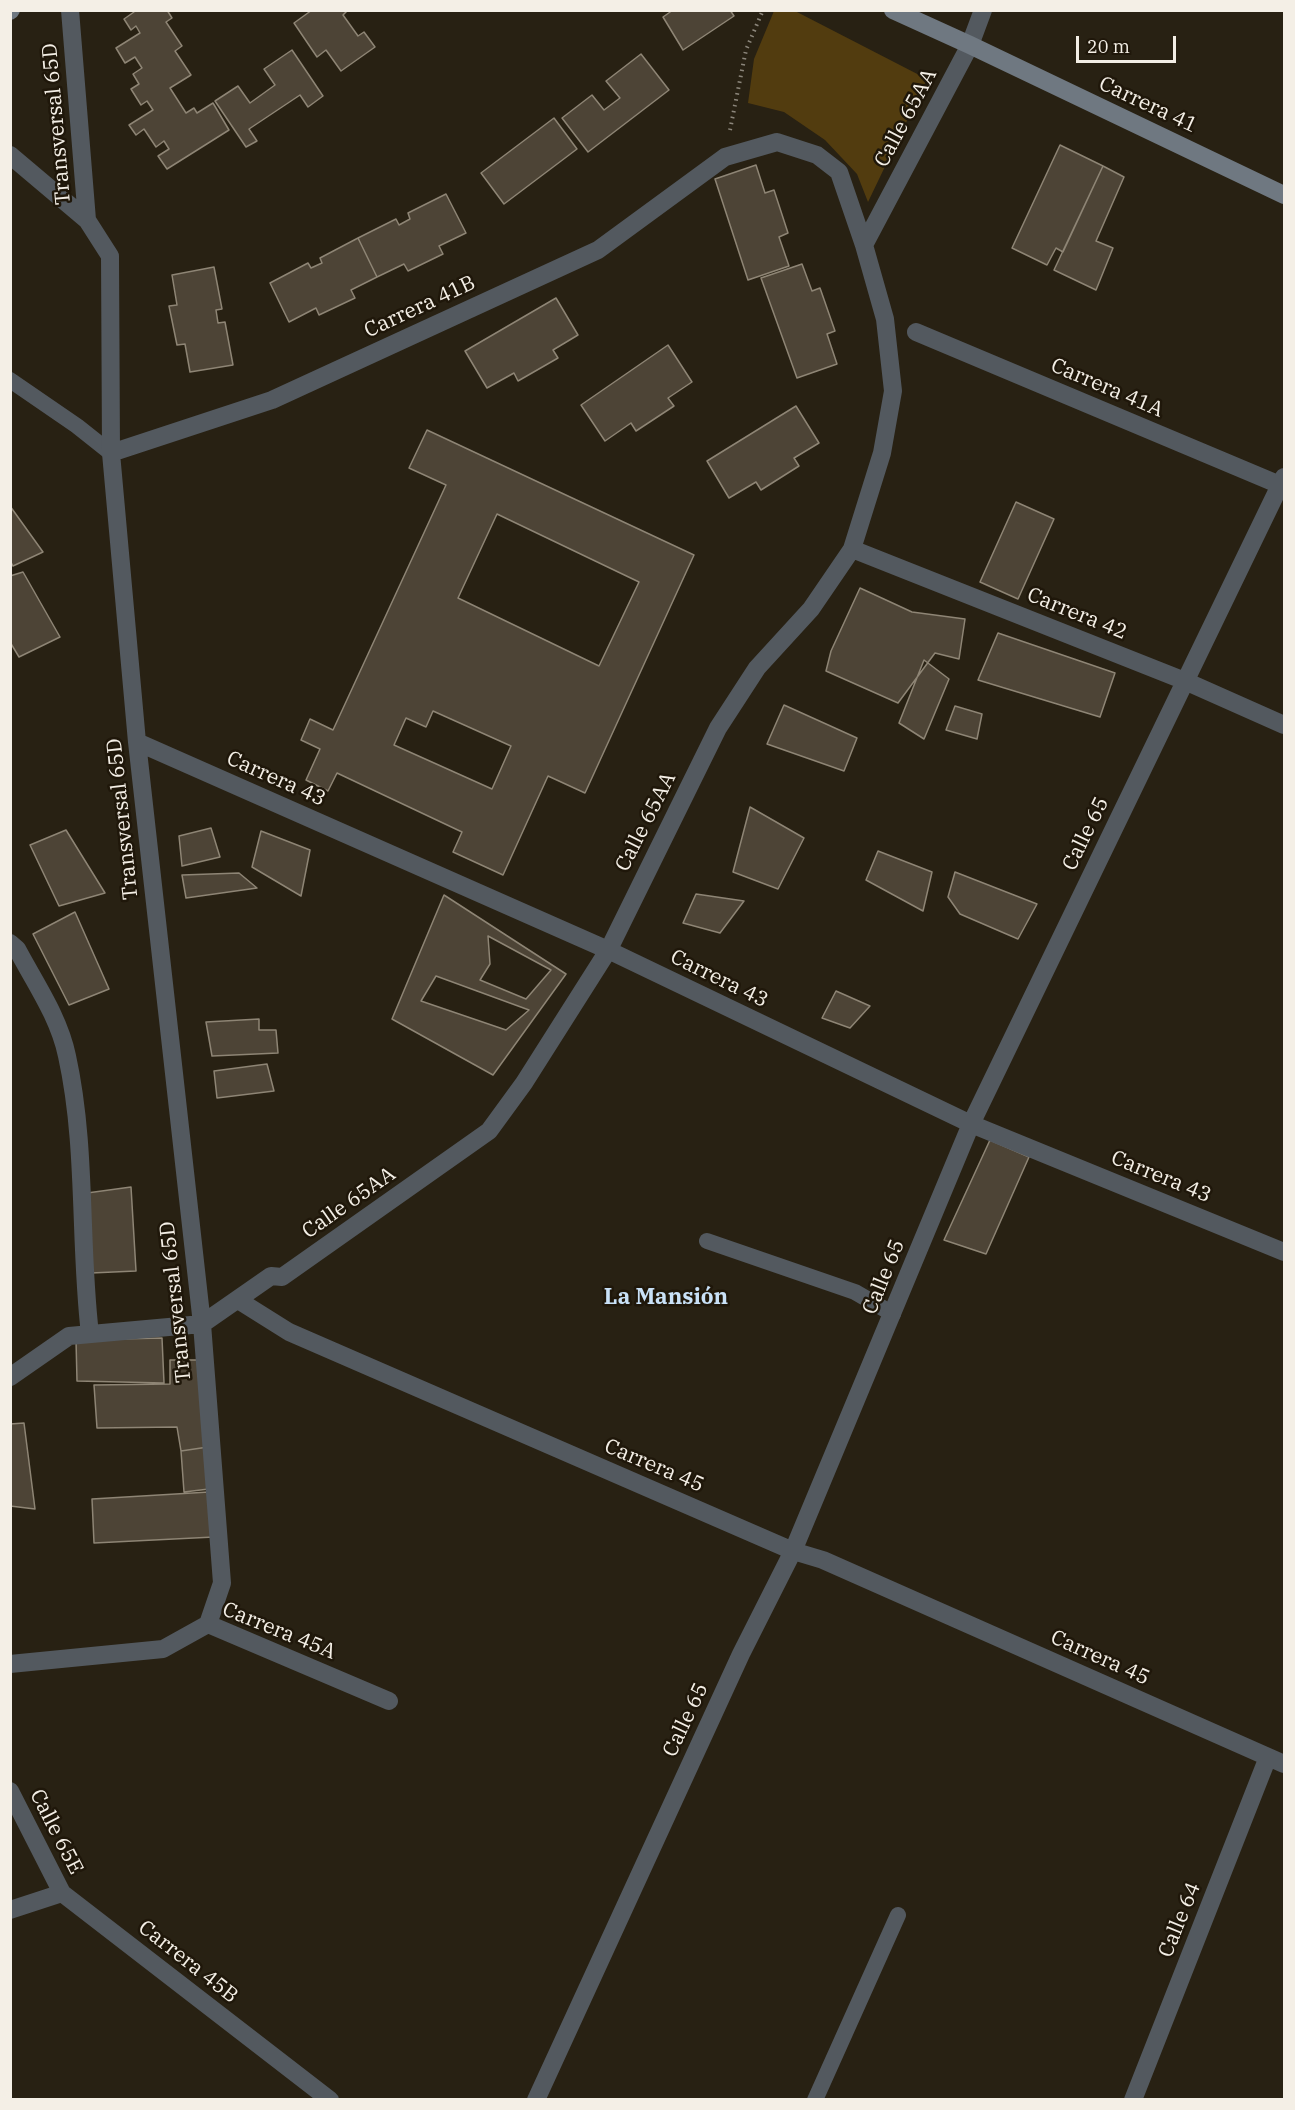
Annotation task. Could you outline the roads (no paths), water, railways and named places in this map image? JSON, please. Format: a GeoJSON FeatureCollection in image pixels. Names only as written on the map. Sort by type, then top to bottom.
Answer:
{"type":"FeatureCollection","features":[{"type":"Feature","properties":{"kind":"street","name":"Transversal 65D"},"geometry":{"type":"LineString","coordinates":[[70,10],[87,220],[110,256],[111,453],[136,742],[202,1324],[222,1583],[208,1624]]}},
{"type":"Feature","properties":{"kind":"street","name":"Carrera 41"},"geometry":{"type":"LineString","coordinates":[[893,10],[1284,195]]}},
{"type":"Feature","properties":{"kind":"street","name":"Calle 65AA"},"geometry":{"type":"LineString","coordinates":[[864,245],[970,45],[983,10]]}},
{"type":"Feature","properties":{"kind":"street","name":"Calle 65AA"},"geometry":{"type":"LineString","coordinates":[[238,1300],[271,1276],[282,1276],[489,1131],[524,1083],[608,950],[718,728],[757,668],[811,609],[852,549],[882,453],[893,391],[885,319],[864,245],[839,172],[817,155],[777,142],[724,157]]}},
{"type":"Feature","properties":{"kind":"street"},"geometry":{"type":"LineString","coordinates":[[10,155],[87,220]]}},
{"type":"Feature","properties":{"kind":"street","name":"Carrera 41B"},"geometry":{"type":"LineString","coordinates":[[111,453],[272,400],[598,250],[724,157]]}},
{"type":"Feature","properties":{"kind":"street","name":"Carrera 41A"},"geometry":{"type":"LineString","coordinates":[[916,332],[1282,481]]}},
{"type":"Feature","properties":{"kind":"street","name":"Calle 65"},"geometry":{"type":"LineString","coordinates":[[536,2100],[741,1654],[793,1551],[971,1124],[1282,481]]}},
{"type":"Feature","properties":{"kind":"street","name":"Carrera 42"},"geometry":{"type":"LineString","coordinates":[[852,549],[1185,681],[1284,725]]}},
{"type":"Feature","properties":{"kind":"street","name":"Carrera 43"},"geometry":{"type":"LineString","coordinates":[[136,742],[608,950],[971,1124],[1284,1252]]}},
{"type":"Feature","properties":{"kind":"street"},"geometry":{"type":"LineString","coordinates":[[10,943],[17,949],[56,1020],[67,1055],[80,1143],[86,1294],[90,1334]]}},
{"type":"Feature","properties":{"kind":"street"},"geometry":{"type":"LineString","coordinates":[[10,1377],[69,1336],[202,1324],[238,1300]]}},
{"type":"Feature","properties":{"kind":"street","name":"Carrera 45"},"geometry":{"type":"LineString","coordinates":[[238,1300],[289,1332],[793,1551],[823,1560],[1276,1760]]}},
{"type":"Feature","properties":{"kind":"street","name":"Carrera 45A"},"geometry":{"type":"LineString","coordinates":[[10,1664],[163,1649],[208,1624],[389,1701]]}},
{"type":"Feature","properties":{"kind":"street","name":"Calle 64"},"geometry":{"type":"LineString","coordinates":[[1133,2100],[1276,1760]]}},
{"type":"Feature","properties":{"kind":"street","name":"Calle 65E"},"geometry":{"type":"LineString","coordinates":[[10,1791],[62,1893]]}},
{"type":"Feature","properties":{"kind":"street"},"geometry":{"type":"LineString","coordinates":[[10,1910],[62,1893]]}},
{"type":"Feature","properties":{"kind":"street","name":"Carrera 45B"},"geometry":{"type":"LineString","coordinates":[[62,1893],[330,2100]]}},
{"type":"Feature","properties":{"kind":"lane"},"geometry":{"type":"LineString","coordinates":[[10,380],[77,426],[111,453]]}},
{"type":"Feature","properties":{"kind":"lane"},"geometry":{"type":"LineString","coordinates":[[707,1241],[855,1292],[893,1314]]}},
{"type":"Feature","properties":{"kind":"lane"},"geometry":{"type":"LineString","coordinates":[[815,2100],[898,1915]]}},
{"type":"Feature","properties":{"kind":"district","name":"La Mansión"},"geometry":{"type":"Point","coordinates":[666,1298]}}]}
